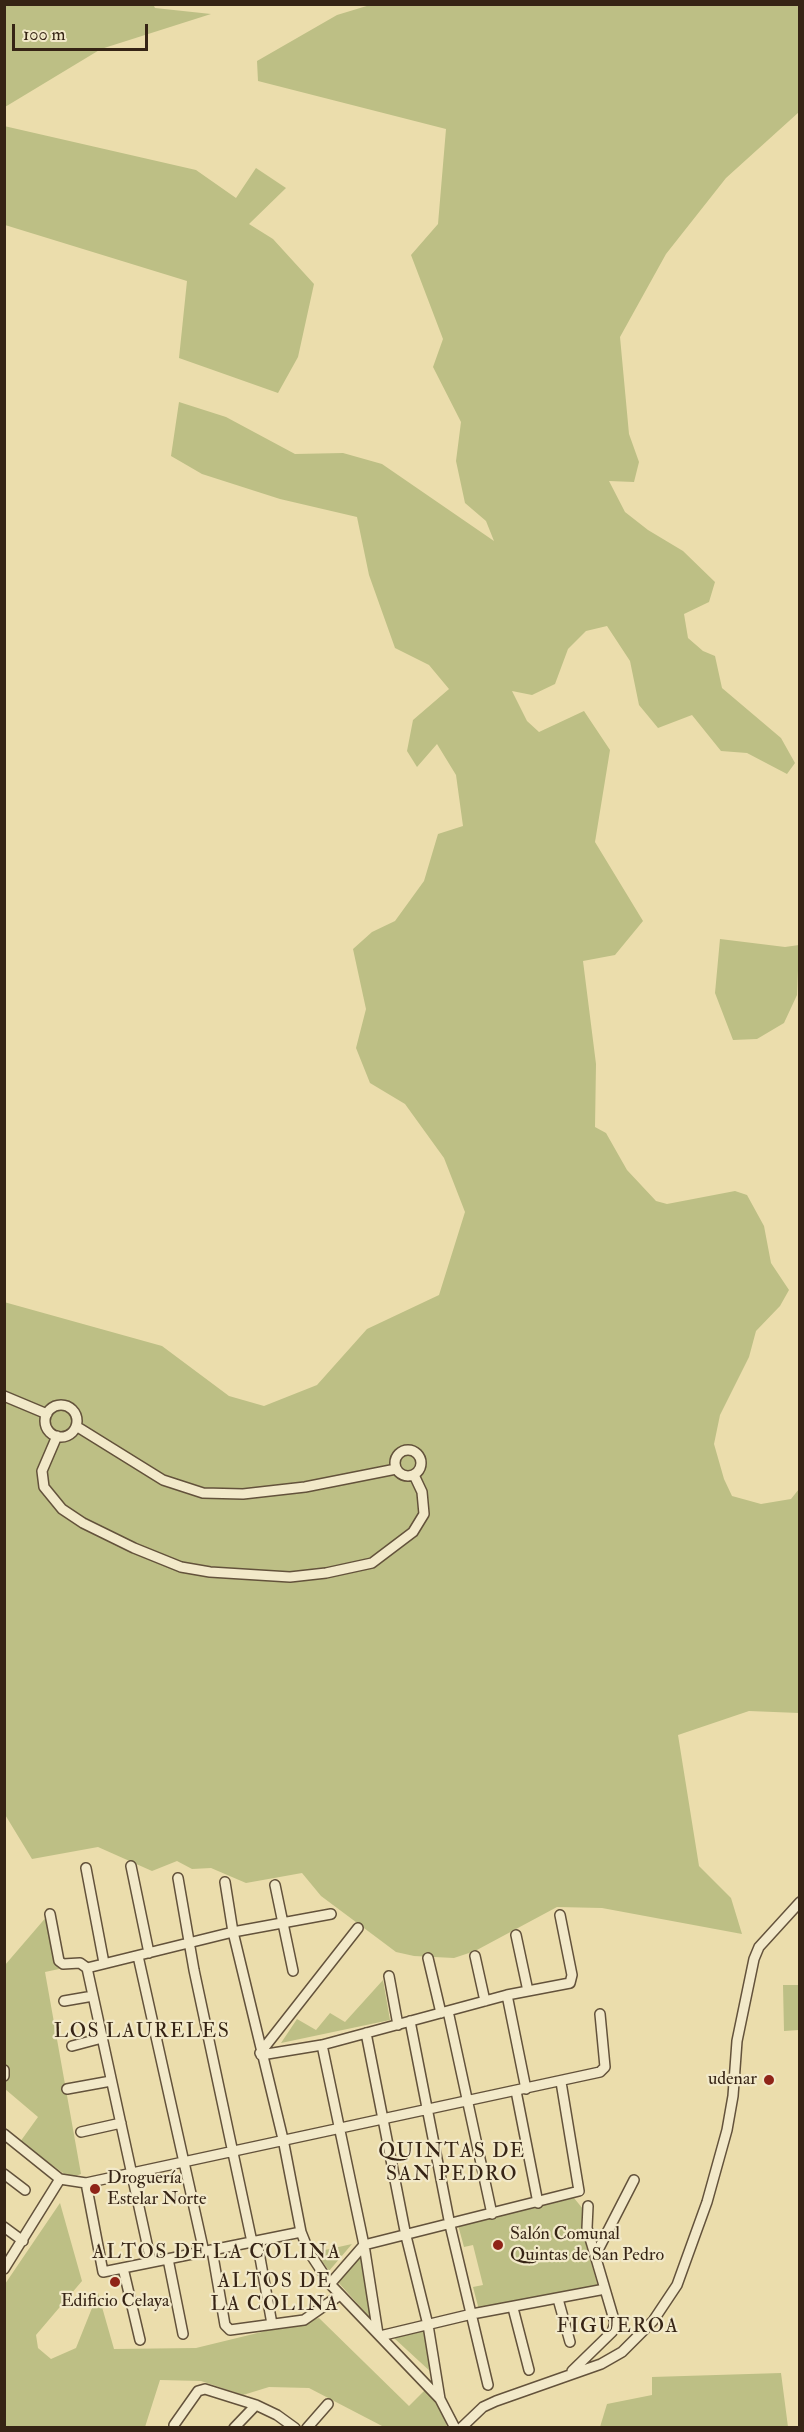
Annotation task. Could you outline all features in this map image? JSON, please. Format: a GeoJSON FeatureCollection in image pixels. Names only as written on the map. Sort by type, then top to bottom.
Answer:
{"type":"FeatureCollection","features":[{"type":"Feature","properties":{"kind":"street"},"geometry":{"type":"LineString","coordinates":[[4,1396],[47,1414]]}},
{"type":"Feature","properties":{"kind":"street"},"geometry":{"type":"LineString","coordinates":[[57,1406],[67,1406],[76,1417],[75,1426],[68,1435],[57,1436],[46,1425],[47,1414],[57,1406]]}},
{"type":"Feature","properties":{"kind":"street"},"geometry":{"type":"LineString","coordinates":[[75,1426],[163,1480],[203,1493],[243,1494],[296,1488],[396,1469],[406,1477],[414,1475],[420,1469],[421,1460],[412,1450],[403,1451],[396,1456],[396,1469]]}},
{"type":"Feature","properties":{"kind":"street"},"geometry":{"type":"LineString","coordinates":[[57,1436],[42,1471],[44,1487],[62,1509],[83,1523],[134,1548],[181,1567],[210,1572],[290,1577],[326,1573],[372,1563],[413,1532],[424,1514],[422,1492],[414,1475]]}},
{"type":"Feature","properties":{"kind":"street"},"geometry":{"type":"LineString","coordinates":[[131,1866],[149,1953]]}},
{"type":"Feature","properties":{"kind":"street"},"geometry":{"type":"LineString","coordinates":[[86,1868],[104,1963]]}},
{"type":"Feature","properties":{"kind":"street"},"geometry":{"type":"LineString","coordinates":[[178,1878],[232,2149],[272,2324]]}},
{"type":"Feature","properties":{"kind":"street"},"geometry":{"type":"LineString","coordinates":[[225,1882],[233,1932],[283,2139],[301,2232],[309,2252],[330,2284],[440,2399],[454,2427]]}},
{"type":"Feature","properties":{"kind":"street"},"geometry":{"type":"LineString","coordinates":[[275,1885],[293,1971]]}},
{"type":"Feature","properties":{"kind":"street"},"geometry":{"type":"LineString","coordinates":[[461,2427],[483,2407],[569,2374],[602,2364],[622,2352],[653,2321],[677,2285],[706,2202],[727,2130],[733,2096],[737,2041],[754,1959],[759,1947],[800,1902]]}},
{"type":"Feature","properties":{"kind":"street"},"geometry":{"type":"LineString","coordinates":[[50,1914],[59,1961],[63,1964],[80,1963],[87,1968],[151,2262]]}},
{"type":"Feature","properties":{"kind":"street"},"geometry":{"type":"LineString","coordinates":[[87,1968],[233,1932],[331,1914]]}},
{"type":"Feature","properties":{"kind":"street"},"geometry":{"type":"LineString","coordinates":[[261,2054],[321,2045],[572,1980],[560,1915]]}},
{"type":"Feature","properties":{"kind":"street"},"geometry":{"type":"LineString","coordinates":[[261,2054],[358,1928]]}},
{"type":"Feature","properties":{"kind":"street"},"geometry":{"type":"LineString","coordinates":[[516,1935],[528,1991]]}},
{"type":"Feature","properties":{"kind":"street"},"geometry":{"type":"LineString","coordinates":[[138,1956],[184,2160],[227,2328],[304,2320],[340,2295]]}},
{"type":"Feature","properties":{"kind":"street"},"geometry":{"type":"LineString","coordinates":[[475,1956],[485,2001]]}},
{"type":"Feature","properties":{"kind":"street"},"geometry":{"type":"LineString","coordinates":[[428,1958],[468,2100],[492,2214]]}},
{"type":"Feature","properties":{"kind":"street"},"geometry":{"type":"LineString","coordinates":[[389,1976],[398,2025]]}},
{"type":"Feature","properties":{"kind":"street"},"geometry":{"type":"LineString","coordinates":[[507,1995],[538,2203]]}},
{"type":"Feature","properties":{"kind":"street"},"geometry":{"type":"LineString","coordinates":[[64,2001],[93,1996]]}},
{"type":"Feature","properties":{"kind":"street"},"geometry":{"type":"LineString","coordinates":[[4,2134],[60,2179],[86,2183],[232,2149],[561,2082],[603,2070],[600,2014]]}},
{"type":"Feature","properties":{"kind":"street"},"geometry":{"type":"LineString","coordinates":[[410,2021],[429,2108],[450,2225],[488,2385]]}},
{"type":"Feature","properties":{"kind":"street"},"geometry":{"type":"LineString","coordinates":[[366,2033],[406,2236],[428,2325],[440,2399]]}},
{"type":"Feature","properties":{"kind":"street"},"geometry":{"type":"LineString","coordinates":[[72,2046],[102,2038]]}},
{"type":"Feature","properties":{"kind":"street"},"geometry":{"type":"LineString","coordinates":[[321,2045],[364,2245],[379,2335]]}},
{"type":"Feature","properties":{"kind":"street"},"geometry":{"type":"LineString","coordinates":[[4,2070],[4,2076]]}},
{"type":"Feature","properties":{"kind":"street"},"geometry":{"type":"LineString","coordinates":[[67,2090],[111,2081]]}},
{"type":"Feature","properties":{"kind":"street"},"geometry":{"type":"LineString","coordinates":[[330,2284],[364,2245],[576,2193],[580,2187],[561,2082]]}},
{"type":"Feature","properties":{"kind":"street"},"geometry":{"type":"LineString","coordinates":[[81,2132],[121,2123]]}},
{"type":"Feature","properties":{"kind":"street"},"geometry":{"type":"LineString","coordinates":[[4,2174],[25,2190]]}},
{"type":"Feature","properties":{"kind":"street"},"geometry":{"type":"LineString","coordinates":[[4,2269],[60,2179]]}},
{"type":"Feature","properties":{"kind":"street"},"geometry":{"type":"LineString","coordinates":[[595,2256],[634,2180]]}},
{"type":"Feature","properties":{"kind":"street"},"geometry":{"type":"LineString","coordinates":[[86,2183],[103,2272],[301,2232]]}},
{"type":"Feature","properties":{"kind":"street"},"geometry":{"type":"LineString","coordinates":[[569,2374],[614,2328],[587,2228],[588,2206]]}},
{"type":"Feature","properties":{"kind":"street"},"geometry":{"type":"LineString","coordinates":[[4,2227],[23,2241]]}},
{"type":"Feature","properties":{"kind":"street"},"geometry":{"type":"LineString","coordinates":[[168,2259],[183,2334]]}},
{"type":"Feature","properties":{"kind":"street"},"geometry":{"type":"LineString","coordinates":[[123,2268],[140,2340]]}},
{"type":"Feature","properties":{"kind":"street"},"geometry":{"type":"LineString","coordinates":[[379,2335],[472,2314],[605,2289]]}},
{"type":"Feature","properties":{"kind":"street"},"geometry":{"type":"LineString","coordinates":[[558,2299],[570,2342]]}},
{"type":"Feature","properties":{"kind":"street"},"geometry":{"type":"LineString","coordinates":[[513,2308],[529,2370]]}},
{"type":"Feature","properties":{"kind":"street"},"geometry":{"type":"LineString","coordinates":[[174,2425],[202,2390],[256,2405],[278,2415],[295,2427]]}},
{"type":"Feature","properties":{"kind":"street"},"geometry":{"type":"LineString","coordinates":[[306,2427],[328,2404]]}},
{"type":"Feature","properties":{"kind":"street"},"geometry":{"type":"LineString","coordinates":[[234,2427],[256,2405]]}},
{"type":"Feature","properties":{"kind":"green space"},"geometry":{"type":"Polygon","coordinates":[[[153,4],[155,8],[211,14],[101,49],[5,107],[5,5],[153,4]]]}},
{"type":"Feature","properties":{"kind":"green space"},"geometry":{"type":"Polygon","coordinates":[[[370,5],[799,5],[799,112],[726,178],[666,254],[620,337],[629,434],[639,462],[634,482],[609,481],[625,512],[648,530],[683,551],[715,582],[709,602],[684,614],[688,638],[703,651],[715,656],[722,688],[781,738],[795,763],[787,774],[747,753],[721,751],[692,715],[658,728],[639,705],[630,661],[607,626],[586,631],[568,649],[555,684],[532,695],[512,691],[527,721],[539,732],[584,711],[610,750],[595,842],[643,921],[615,955],[583,961],[596,1064],[595,1127],[606,1133],[627,1170],[656,1201],[667,1204],[735,1191],[747,1195],[764,1226],[771,1263],[789,1290],[780,1306],[756,1331],[749,1357],[720,1415],[714,1444],[724,1479],[732,1496],[761,1504],[791,1499],[799,1489],[799,1713],[749,1711],[678,1735],[699,1866],[731,1898],[742,1934],[602,1908],[557,1907],[475,1951],[454,1958],[414,1956],[396,1952],[321,1896],[302,1873],[246,1883],[211,1868],[192,1869],[177,1861],[152,1871],[98,1847],[32,1859],[4,1813],[4,1302],[162,1346],[229,1396],[264,1406],[317,1385],[367,1329],[439,1295],[465,1212],[444,1158],[405,1104],[370,1083],[356,1048],[366,1009],[353,949],[372,932],[395,921],[424,881],[438,834],[463,826],[456,775],[437,744],[417,767],[407,751],[413,720],[449,689],[429,665],[395,648],[369,575],[357,517],[280,499],[202,474],[171,456],[179,402],[226,417],[295,454],[343,453],[382,464],[494,541],[486,521],[465,503],[456,461],[461,422],[433,367],[443,339],[411,255],[438,224],[446,129],[258,81],[257,61],[337,15],[370,5]]]}},
{"type":"Feature","properties":{"kind":"green space"},"geometry":{"type":"Polygon","coordinates":[[[4,126],[196,170],[236,198],[256,168],[286,188],[249,224],[273,239],[314,284],[298,357],[278,393],[179,358],[187,281],[5,225],[4,126]]]}},
{"type":"Feature","properties":{"kind":"green space"},"geometry":{"type":"Polygon","coordinates":[[[720,939],[785,947],[799,945],[797,995],[784,1023],[757,1039],[733,1040],[715,993],[720,939]]]}},
{"type":"Feature","properties":{"kind":"green space"},"geometry":{"type":"Polygon","coordinates":[[[48,1915],[59,1969],[45,1972],[81,2174],[70,2178],[20,2142],[38,2117],[5,2089],[4,2080],[9,2072],[4,2068],[5,1965],[48,1915]]]}},
{"type":"Feature","properties":{"kind":"green space"},"geometry":{"type":"Polygon","coordinates":[[[383,1980],[390,2020],[281,2043],[297,2019],[316,2030],[330,2013],[345,2022],[383,1980]]]}},
{"type":"Feature","properties":{"kind":"green space"},"geometry":{"type":"Polygon","coordinates":[[[783,1985],[799,1985],[799,2030],[784,2031],[783,1985]]]}},
{"type":"Feature","properties":{"kind":"green space"},"geometry":{"type":"Polygon","coordinates":[[[574,2198],[583,2209],[586,2245],[598,2287],[479,2310],[473,2287],[483,2285],[473,2245],[464,2247],[458,2225],[574,2198]]]}},
{"type":"Feature","properties":{"kind":"green space"},"geometry":{"type":"Polygon","coordinates":[[[60,2203],[82,2281],[36,2335],[38,2348],[51,2359],[76,2348],[98,2293],[114,2349],[196,2348],[319,2318],[409,2406],[425,2390],[443,2409],[447,2427],[384,2427],[309,2388],[269,2387],[243,2395],[201,2381],[160,2380],[145,2427],[5,2428],[5,2284],[60,2203]]]}},
{"type":"Feature","properties":{"kind":"green space"},"geometry":{"type":"Polygon","coordinates":[[[352,2244],[329,2271],[316,2252],[352,2244]]]}},
{"type":"Feature","properties":{"kind":"green space"},"geometry":{"type":"Polygon","coordinates":[[[362,2252],[373,2321],[338,2282],[362,2252]]]}},
{"type":"Feature","properties":{"kind":"green space"},"geometry":{"type":"Polygon","coordinates":[[[424,2330],[432,2373],[394,2338],[424,2330]]]}},
{"type":"Feature","properties":{"kind":"green space"},"geometry":{"type":"Polygon","coordinates":[[[781,2373],[788,2427],[600,2427],[607,2404],[652,2395],[652,2377],[781,2373]]]}},
{"type":"Feature","properties":{"kind":"place","name":"udenar"},"geometry":{"type":"Point","coordinates":[769,2080]}},
{"type":"Feature","properties":{"kind":"place","name":"Droguería Estelar Norte"},"geometry":{"type":"Point","coordinates":[95,2189]}},
{"type":"Feature","properties":{"kind":"place","name":"Salón Comunal Quintas de San Pedro"},"geometry":{"type":"Point","coordinates":[498,2245]}},
{"type":"Feature","properties":{"kind":"place","name":"Edificio Celaya"},"geometry":{"type":"Point","coordinates":[115,2282]}},
{"type":"Feature","properties":{"kind":"district","name":"LOS LAURELES"},"geometry":{"type":"Point","coordinates":[142,2033]}},
{"type":"Feature","properties":{"kind":"district","name":"QUINTAS DE SAN PEDRO"},"geometry":{"type":"Point","coordinates":[452,2164]}},
{"type":"Feature","properties":{"kind":"district","name":"ALTOS DE LA COLINA"},"geometry":{"type":"Point","coordinates":[217,2254]}},
{"type":"Feature","properties":{"kind":"district","name":"ALTOS DE LA COLINA"},"geometry":{"type":"Point","coordinates":[275,2294]}},
{"type":"Feature","properties":{"kind":"district","name":"FIGUEROA"},"geometry":{"type":"Point","coordinates":[618,2328]}}]}
